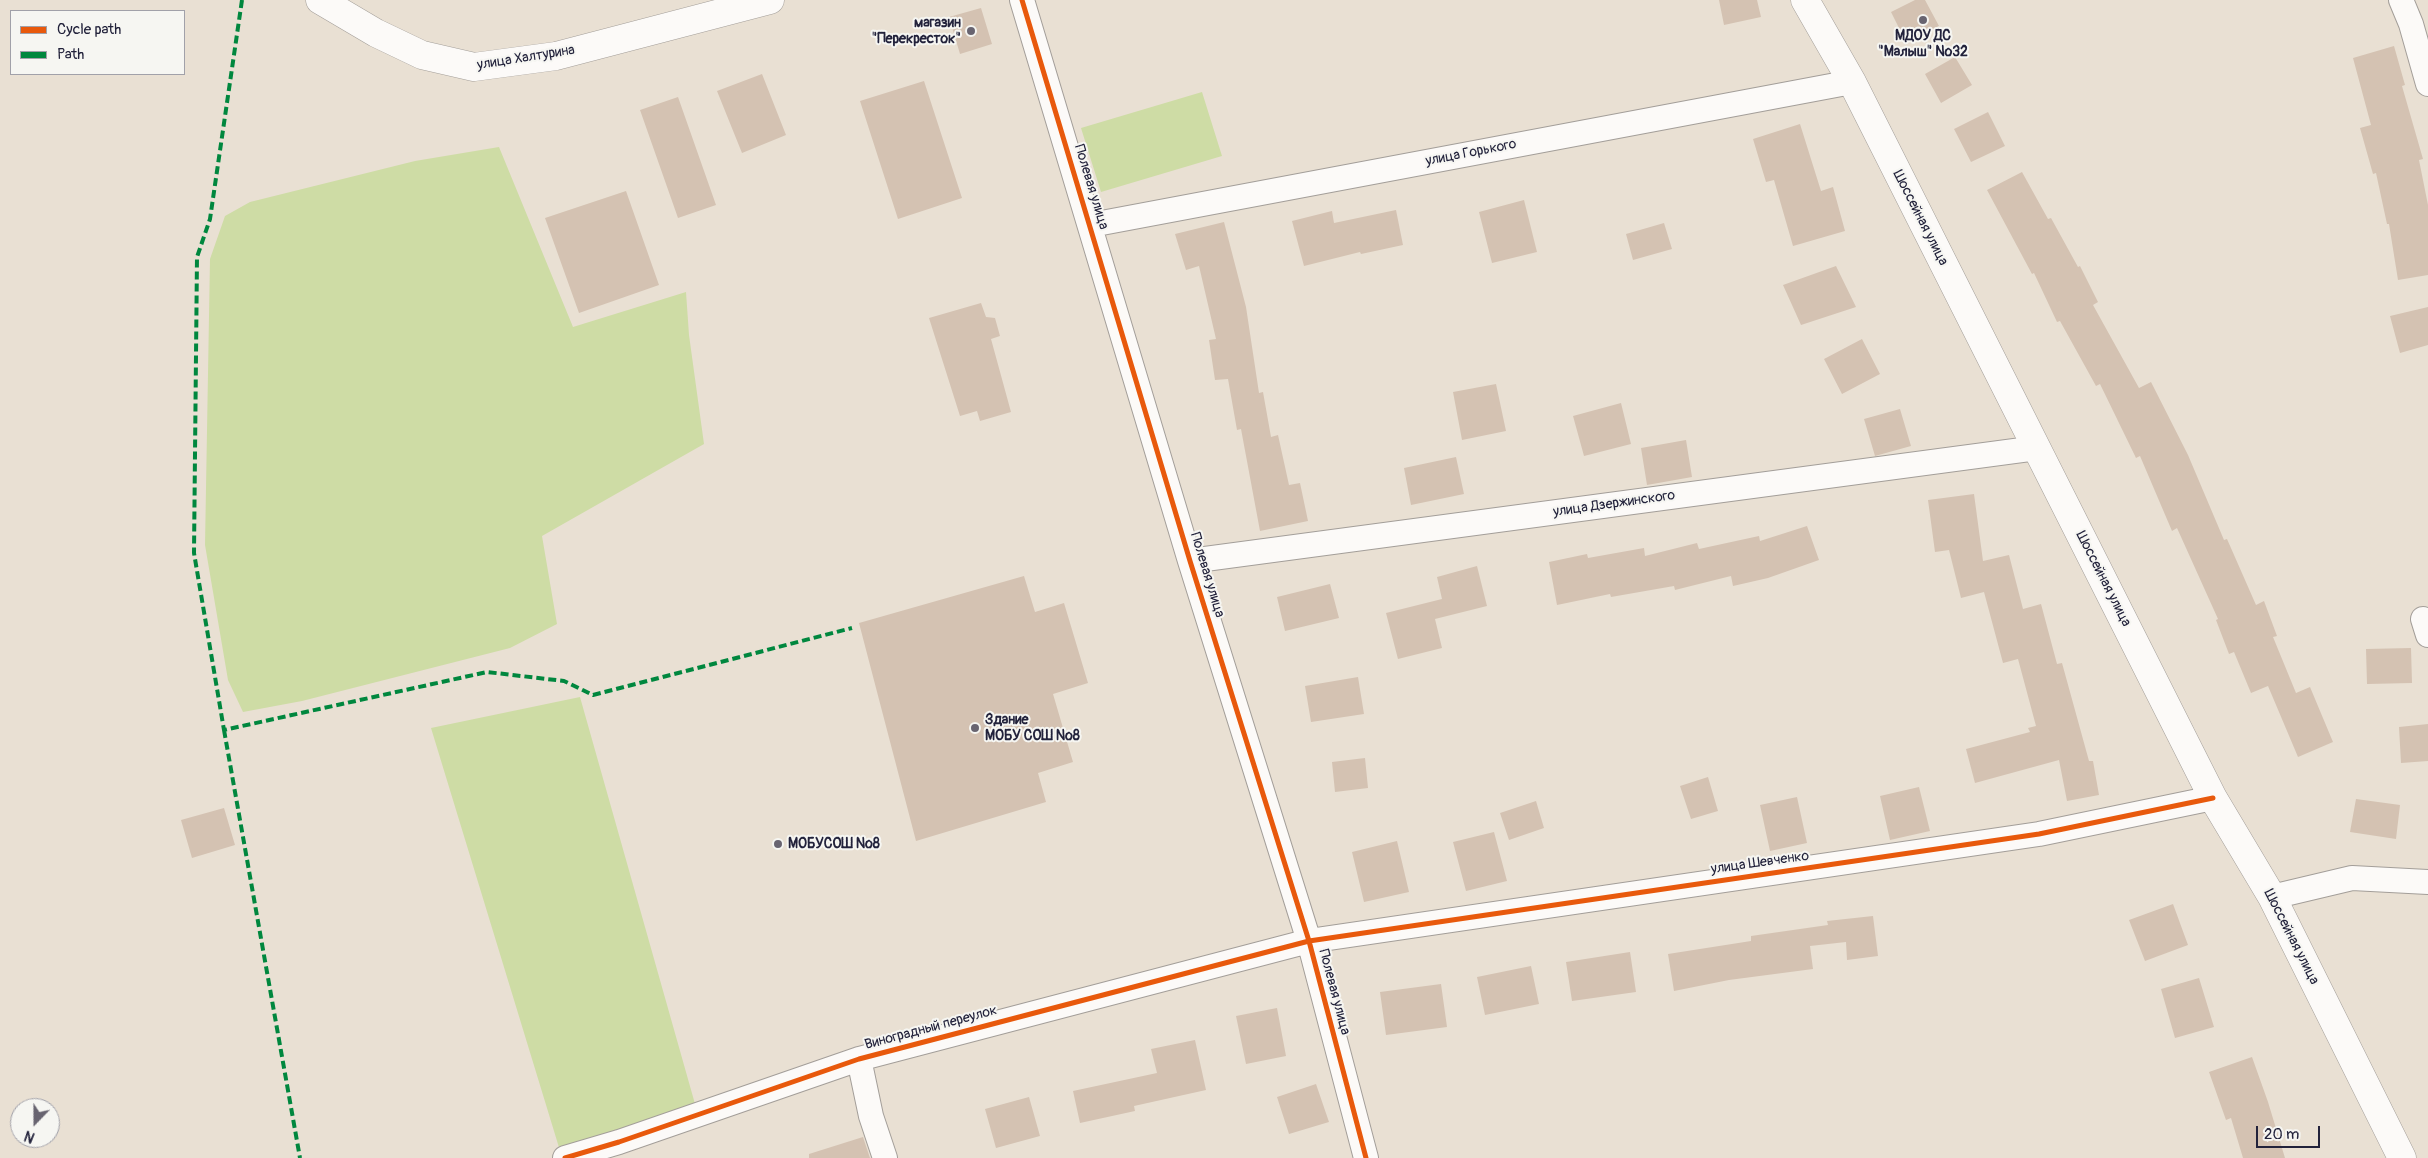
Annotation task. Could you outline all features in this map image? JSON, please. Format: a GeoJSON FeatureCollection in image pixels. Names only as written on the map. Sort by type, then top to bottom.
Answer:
{"type":"FeatureCollection","features":[{"type":"Feature","properties":{"kind":"main road","name":"улица Халтурина"},"geometry":{"type":"LineString","coordinates":[[320,0],[376,33],[422,55],[474,67],[556,56],[770,0]]}},
{"type":"Feature","properties":{"kind":"main road","name":"Шоссейная улица"},"geometry":{"type":"LineString","coordinates":[[1804,0],[1852,82],[2213,798],[2272,897],[2402,1158]]}},
{"type":"Feature","properties":{"kind":"street","name":"Полевая улица"},"geometry":{"type":"LineString","coordinates":[[1022,0],[1190,560],[1309,941],[1366,1158]]}},
{"type":"Feature","properties":{"kind":"street"},"geometry":{"type":"LineString","coordinates":[[2401,0],[2419,21],[2428,84]]}},
{"type":"Feature","properties":{"kind":"street","name":"улица Горького"},"geometry":{"type":"LineString","coordinates":[[1091,225],[1852,82]]}},
{"type":"Feature","properties":{"kind":"street","name":"улица Дзержинского"},"geometry":{"type":"LineString","coordinates":[[1190,560],[2037,448]]}},
{"type":"Feature","properties":{"kind":"street","name":"улица Шевченко"},"geometry":{"type":"LineString","coordinates":[[1309,941],[2039,834],[2213,798]]}},
{"type":"Feature","properties":{"kind":"street"},"geometry":{"type":"LineString","coordinates":[[2272,897],[2352,878],[2428,882]]}},
{"type":"Feature","properties":{"kind":"street","name":"Виноградный переулок"},"geometry":{"type":"LineString","coordinates":[[565,1158],[618,1150],[859,1059],[1309,941]]}},
{"type":"Feature","properties":{"kind":"street"},"geometry":{"type":"LineString","coordinates":[[859,1059],[871,1116],[885,1158]]}},
{"type":"Feature","properties":{"kind":"green space"},"geometry":{"type":"Polygon","coordinates":[[[1202,92],[1222,156],[1101,192],[1081,128],[1202,92]]]}},
{"type":"Feature","properties":{"kind":"green space"},"geometry":{"type":"Polygon","coordinates":[[[499,147],[573,327],[686,292],[689,335],[704,444],[542,536],[557,624],[510,648],[302,701],[243,712],[228,680],[205,545],[210,259],[225,216],[250,202],[415,161],[499,147]]]}},
{"type":"Feature","properties":{"kind":"green space"},"geometry":{"type":"Polygon","coordinates":[[[580,697],[697,1111],[561,1154],[431,728],[580,697]]]}},
{"type":"Feature","properties":{"kind":"building"},"geometry":{"type":"Polygon","coordinates":[[[1719,0],[1757,0],[1761,17],[1724,25],[1719,0]]]}},
{"type":"Feature","properties":{"kind":"building"},"geometry":{"type":"Polygon","coordinates":[[[1915,0],[1925,0],[1939,26],[1906,42],[1891,12],[1915,0]]]}},
{"type":"Feature","properties":{"kind":"building","name":"магазин \"Перекресток\""},"geometry":{"type":"Polygon","coordinates":[[[981,8],[992,44],[960,54],[949,17],[981,8]]]}},
{"type":"Feature","properties":{"kind":"building"},"geometry":{"type":"Polygon","coordinates":[[[2394,46],[2405,85],[2402,86],[2423,159],[2419,160],[2428,205],[2428,275],[2398,280],[2389,224],[2387,224],[2376,173],[2373,174],[2360,128],[2371,125],[2353,58],[2394,46]]]}},
{"type":"Feature","properties":{"kind":"building"},"geometry":{"type":"Polygon","coordinates":[[[1955,57],[1972,85],[1941,103],[1925,74],[1955,57]]]}},
{"type":"Feature","properties":{"kind":"building"},"geometry":{"type":"Polygon","coordinates":[[[762,74],[786,135],[742,153],[717,91],[762,74]]]}},
{"type":"Feature","properties":{"kind":"building"},"geometry":{"type":"Polygon","coordinates":[[[924,81],[962,198],[898,219],[860,101],[924,81]]]}},
{"type":"Feature","properties":{"kind":"building"},"geometry":{"type":"Polygon","coordinates":[[[678,97],[716,205],[678,218],[640,110],[678,97]]]}},
{"type":"Feature","properties":{"kind":"building"},"geometry":{"type":"Polygon","coordinates":[[[1988,112],[2005,146],[1971,162],[1954,129],[1988,112]]]}},
{"type":"Feature","properties":{"kind":"building"},"geometry":{"type":"Polygon","coordinates":[[[1800,124],[1821,191],[1833,187],[1845,231],[1793,246],[1774,180],[1766,182],[1753,139],[1800,124]]]}},
{"type":"Feature","properties":{"kind":"building"},"geometry":{"type":"Polygon","coordinates":[[[2022,172],[2048,219],[2051,218],[2078,267],[2080,266],[2098,302],[2093,305],[2139,388],[2151,382],[2188,455],[2224,540],[2227,539],[2256,605],[2264,601],[2277,636],[2273,637],[2296,693],[2310,687],[2333,742],[2298,757],[2268,686],[2251,693],[2234,652],[2229,654],[2216,620],[2218,619],[2177,528],[2172,531],[2140,456],[2136,458],[2100,384],[2096,386],[2060,321],[2057,322],[2034,273],[2032,274],[1987,190],[2022,172]]]}},
{"type":"Feature","properties":{"kind":"building"},"geometry":{"type":"Polygon","coordinates":[[[626,191],[659,285],[579,313],[545,218],[626,191]]]}},
{"type":"Feature","properties":{"kind":"building"},"geometry":{"type":"Polygon","coordinates":[[[1524,200],[1537,252],[1492,263],[1479,212],[1524,200]]]}},
{"type":"Feature","properties":{"kind":"building"},"geometry":{"type":"Polygon","coordinates":[[[1396,210],[1403,245],[1361,254],[1360,252],[1304,266],[1292,221],[1332,211],[1334,223],[1396,210]]]}},
{"type":"Feature","properties":{"kind":"building"},"geometry":{"type":"Polygon","coordinates":[[[1224,222],[1246,307],[1259,393],[1263,392],[1271,437],[1278,435],[1289,485],[1300,483],[1308,521],[1260,531],[1241,429],[1237,430],[1228,379],[1215,380],[1209,340],[1216,339],[1199,266],[1186,270],[1175,234],[1224,222]]]}},
{"type":"Feature","properties":{"kind":"building"},"geometry":{"type":"Polygon","coordinates":[[[1664,223],[1672,249],[1633,260],[1626,234],[1664,223]]]}},
{"type":"Feature","properties":{"kind":"building"},"geometry":{"type":"Polygon","coordinates":[[[1836,266],[1856,307],[1801,325],[1783,285],[1836,266]]]}},
{"type":"Feature","properties":{"kind":"building"},"geometry":{"type":"Polygon","coordinates":[[[981,303],[986,317],[995,318],[1000,336],[991,339],[1011,412],[980,421],[977,411],[960,416],[929,318],[981,303]]]}},
{"type":"Feature","properties":{"kind":"building"},"geometry":{"type":"Polygon","coordinates":[[[2428,307],[2428,345],[2400,353],[2390,316],[2428,307]]]}},
{"type":"Feature","properties":{"kind":"building"},"geometry":{"type":"Polygon","coordinates":[[[1862,339],[1880,374],[1842,394],[1824,359],[1862,339]]]}},
{"type":"Feature","properties":{"kind":"building"},"geometry":{"type":"Polygon","coordinates":[[[1496,384],[1506,431],[1462,440],[1453,392],[1496,384]]]}},
{"type":"Feature","properties":{"kind":"building"},"geometry":{"type":"Polygon","coordinates":[[[1621,403],[1631,444],[1584,456],[1573,416],[1621,403]]]}},
{"type":"Feature","properties":{"kind":"building"},"geometry":{"type":"Polygon","coordinates":[[[1900,409],[1911,446],[1875,456],[1864,419],[1900,409]]]}},
{"type":"Feature","properties":{"kind":"building"},"geometry":{"type":"Polygon","coordinates":[[[1686,440],[1692,477],[1647,485],[1641,448],[1686,440]]]}},
{"type":"Feature","properties":{"kind":"building"},"geometry":{"type":"Polygon","coordinates":[[[1456,457],[1464,494],[1411,505],[1404,468],[1456,457]]]}},
{"type":"Feature","properties":{"kind":"building"},"geometry":{"type":"Polygon","coordinates":[[[1974,494],[1983,561],[2009,555],[2023,609],[2041,604],[2057,664],[2062,663],[2089,761],[2093,761],[2099,795],[2067,801],[2059,760],[1975,783],[1966,749],[2030,732],[2028,728],[2036,726],[2018,659],[2003,663],[1984,592],[1961,598],[1949,550],[1935,552],[1928,500],[1974,494]]]}},
{"type":"Feature","properties":{"kind":"building"},"geometry":{"type":"Polygon","coordinates":[[[1807,526],[1819,560],[1768,578],[1733,586],[1731,576],[1675,590],[1674,586],[1611,597],[1610,594],[1557,605],[1549,562],[1587,554],[1588,558],[1644,548],[1645,556],[1697,543],[1699,549],[1759,536],[1760,541],[1807,526]]]}},
{"type":"Feature","properties":{"kind":"building"},"geometry":{"type":"Polygon","coordinates":[[[1477,566],[1487,606],[1435,619],[1442,648],[1398,659],[1386,613],[1442,599],[1437,577],[1477,566]]]}},
{"type":"Feature","properties":{"kind":"building","name":"Здание МОБУ СОШ №8"},"geometry":{"type":"Polygon","coordinates":[[[1024,576],[1035,612],[1064,603],[1088,683],[1053,694],[1073,762],[1038,773],[1046,802],[916,841],[859,623],[1024,576]]]}},
{"type":"Feature","properties":{"kind":"building"},"geometry":{"type":"Polygon","coordinates":[[[1330,584],[1339,618],[1285,631],[1277,597],[1330,584]]]}},
{"type":"Feature","properties":{"kind":"building"},"geometry":{"type":"Polygon","coordinates":[[[2411,648],[2412,683],[2367,684],[2366,649],[2411,648]]]}},
{"type":"Feature","properties":{"kind":"building"},"geometry":{"type":"Polygon","coordinates":[[[1358,677],[1364,714],[1311,722],[1305,686],[1358,677]]]}},
{"type":"Feature","properties":{"kind":"building"},"geometry":{"type":"Polygon","coordinates":[[[2428,724],[2428,761],[2401,763],[2399,727],[2428,724]]]}},
{"type":"Feature","properties":{"kind":"building"},"geometry":{"type":"Polygon","coordinates":[[[1365,758],[1368,788],[1335,792],[1332,762],[1365,758]]]}},
{"type":"Feature","properties":{"kind":"building"},"geometry":{"type":"Polygon","coordinates":[[[1708,777],[1718,811],[1691,819],[1680,786],[1708,777]]]}},
{"type":"Feature","properties":{"kind":"building"},"geometry":{"type":"Polygon","coordinates":[[[1919,787],[1930,831],[1890,840],[1880,796],[1919,787]]]}},
{"type":"Feature","properties":{"kind":"building"},"geometry":{"type":"Polygon","coordinates":[[[1797,797],[1807,843],[1770,851],[1760,805],[1797,797]]]}},
{"type":"Feature","properties":{"kind":"building"},"geometry":{"type":"Polygon","coordinates":[[[2356,799],[2400,805],[2396,839],[2350,832],[2356,799]]]}},
{"type":"Feature","properties":{"kind":"building"},"geometry":{"type":"Polygon","coordinates":[[[1536,801],[1544,828],[1509,840],[1500,813],[1536,801]]]}},
{"type":"Feature","properties":{"kind":"building"},"geometry":{"type":"Polygon","coordinates":[[[224,808],[235,845],[192,858],[181,820],[224,808]]]}},
{"type":"Feature","properties":{"kind":"building"},"geometry":{"type":"Polygon","coordinates":[[[1494,832],[1507,881],[1466,891],[1453,842],[1494,832]]]}},
{"type":"Feature","properties":{"kind":"building"},"geometry":{"type":"Polygon","coordinates":[[[1397,841],[1409,892],[1364,902],[1352,852],[1397,841]]]}},
{"type":"Feature","properties":{"kind":"building"},"geometry":{"type":"Polygon","coordinates":[[[2173,904],[2188,945],[2145,961],[2129,920],[2173,904]]]}},
{"type":"Feature","properties":{"kind":"building"},"geometry":{"type":"Polygon","coordinates":[[[1873,916],[1878,956],[1847,960],[1846,942],[1810,946],[1813,969],[1729,980],[1674,991],[1668,954],[1751,941],[1751,936],[1828,925],[1827,921],[1873,916]]]}},
{"type":"Feature","properties":{"kind":"building"},"geometry":{"type":"Polygon","coordinates":[[[1630,952],[1636,992],[1572,1001],[1566,962],[1630,952]]]}},
{"type":"Feature","properties":{"kind":"building"},"geometry":{"type":"Polygon","coordinates":[[[1531,966],[1539,1004],[1485,1015],[1477,977],[1531,966]]]}},
{"type":"Feature","properties":{"kind":"building"},"geometry":{"type":"Polygon","coordinates":[[[2199,978],[2214,1027],[2175,1038],[2161,989],[2199,978]]]}},
{"type":"Feature","properties":{"kind":"building"},"geometry":{"type":"Polygon","coordinates":[[[1441,984],[1447,1027],[1386,1035],[1380,992],[1441,984]]]}},
{"type":"Feature","properties":{"kind":"building"},"geometry":{"type":"Polygon","coordinates":[[[1277,1008],[1286,1056],[1246,1064],[1236,1016],[1277,1008]]]}},
{"type":"Feature","properties":{"kind":"building"},"geometry":{"type":"Polygon","coordinates":[[[1195,1040],[1206,1090],[1134,1106],[1135,1111],[1080,1123],[1073,1091],[1157,1073],[1151,1049],[1195,1040]]]}},
{"type":"Feature","properties":{"kind":"building"},"geometry":{"type":"Polygon","coordinates":[[[2252,1057],[2285,1158],[2243,1158],[2231,1118],[2226,1120],[2209,1072],[2252,1057]]]}},
{"type":"Feature","properties":{"kind":"building"},"geometry":{"type":"Polygon","coordinates":[[[1316,1084],[1329,1122],[1289,1134],[1277,1097],[1316,1084]]]}},
{"type":"Feature","properties":{"kind":"building"},"geometry":{"type":"Polygon","coordinates":[[[1029,1097],[1040,1136],[996,1148],[985,1109],[1029,1097]]]}},
{"type":"Feature","properties":{"kind":"building"},"geometry":{"type":"Polygon","coordinates":[[[863,1137],[870,1158],[809,1158],[809,1154],[863,1137]]]}},
{"type":"Feature","properties":{"kind":"marked path"},"geometry":{"type":"LineString","coordinates":[[242,0],[210,219],[197,257],[194,553],[224,730],[487,672],[564,681],[593,695],[852,628]]}},
{"type":"Feature","properties":{"kind":"marked path"},"geometry":{"type":"LineString","coordinates":[[224,730],[300,1158]]}},
{"type":"Feature","properties":{"kind":"cycle path"},"geometry":{"type":"LineString","coordinates":[[1022,0],[1190,561],[1309,941],[1366,1158]]}},
{"type":"Feature","properties":{"kind":"cycle path"},"geometry":{"type":"LineString","coordinates":[[565,1158],[619,1142],[859,1059],[1309,941],[2039,834],[2213,798]]}},
{"type":"Feature","properties":{"kind":"place","name":"МДОУ ДС \"Малыш\" №32"},"geometry":{"type":"Point","coordinates":[1923,20]}},
{"type":"Feature","properties":{"kind":"place","name":"магазин \"Перекресток\""},"geometry":{"type":"Point","coordinates":[971,31]}},
{"type":"Feature","properties":{"kind":"place","name":"Здание МОБУ СОШ №8"},"geometry":{"type":"Point","coordinates":[975,728]}},
{"type":"Feature","properties":{"kind":"place","name":"МОБУСОШ №8"},"geometry":{"type":"Point","coordinates":[778,844]}}]}
